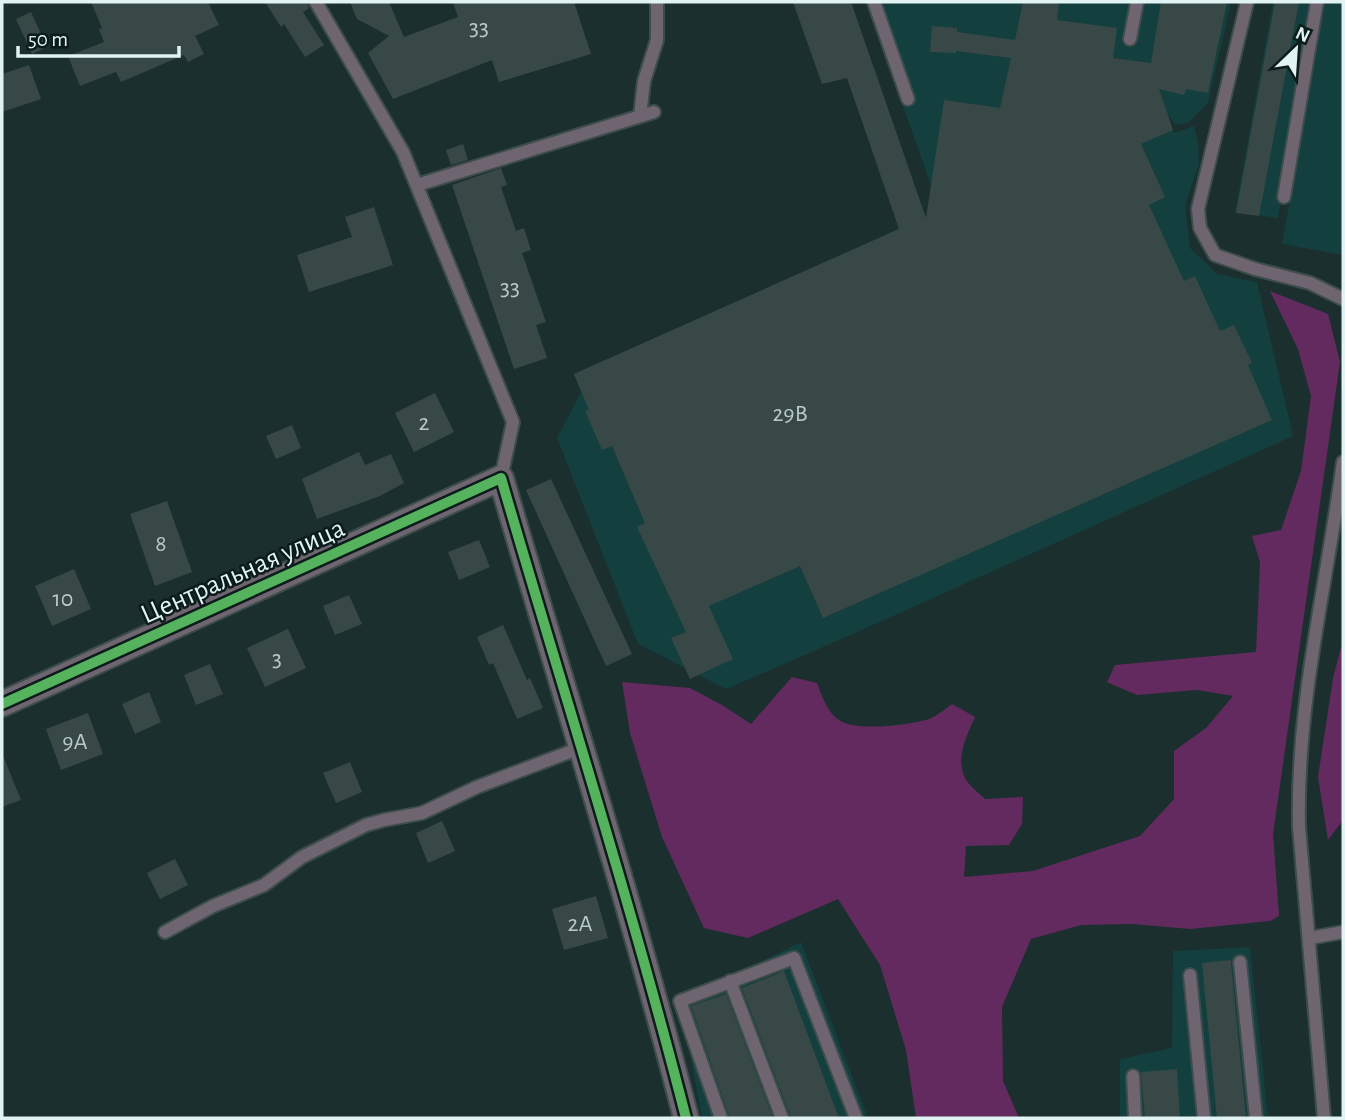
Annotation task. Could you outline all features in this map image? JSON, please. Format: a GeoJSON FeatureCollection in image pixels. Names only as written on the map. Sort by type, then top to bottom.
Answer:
{"type":"FeatureCollection","features":[{"type":"Feature","properties":{"kind":"street","name":"Центральная улица"},"geometry":{"type":"LineString","coordinates":[[2,704],[501,478]]}},
{"type":"Feature","properties":{"kind":"street"},"geometry":{"type":"LineString","coordinates":[[501,478],[647,966],[686,1118]]}},
{"type":"Feature","properties":{"kind":"lane"},"geometry":{"type":"LineString","coordinates":[[316,2],[403,152],[513,422],[501,478]]}},
{"type":"Feature","properties":{"kind":"lane"},"geometry":{"type":"LineString","coordinates":[[640,116],[644,81],[657,40],[657,2]]}},
{"type":"Feature","properties":{"kind":"lane"},"geometry":{"type":"LineString","coordinates":[[874,2],[908,99]]}},
{"type":"Feature","properties":{"kind":"lane"},"geometry":{"type":"LineString","coordinates":[[1130,38],[1137,2]]}},
{"type":"Feature","properties":{"kind":"lane"},"geometry":{"type":"LineString","coordinates":[[1247,2],[1198,209],[1200,228],[1216,255],[1310,284],[1343,299]]}},
{"type":"Feature","properties":{"kind":"lane"},"geometry":{"type":"LineString","coordinates":[[1284,197],[1317,2]]}},
{"type":"Feature","properties":{"kind":"lane"},"geometry":{"type":"LineString","coordinates":[[417,185],[654,112]]}},
{"type":"Feature","properties":{"kind":"lane"},"geometry":{"type":"LineString","coordinates":[[1324,1118],[1299,827],[1300,752],[1343,462]]}},
{"type":"Feature","properties":{"kind":"lane"},"geometry":{"type":"LineString","coordinates":[[164,932],[213,906],[264,885],[302,857],[366,825],[422,813],[477,787],[580,748]]}},
{"type":"Feature","properties":{"kind":"lane"},"geometry":{"type":"LineString","coordinates":[[1310,938],[1343,932]]}},
{"type":"Feature","properties":{"kind":"lane"},"geometry":{"type":"LineString","coordinates":[[720,1118],[680,1001],[794,958],[856,1118]]}},
{"type":"Feature","properties":{"kind":"lane"},"geometry":{"type":"LineString","coordinates":[[1240,962],[1256,1118]]}},
{"type":"Feature","properties":{"kind":"lane"},"geometry":{"type":"LineString","coordinates":[[1190,975],[1204,1118]]}},
{"type":"Feature","properties":{"kind":"lane"},"geometry":{"type":"LineString","coordinates":[[730,981],[782,1118]]}},
{"type":"Feature","properties":{"kind":"lane"},"geometry":{"type":"LineString","coordinates":[[1133,1076],[1135,1118]]}},
{"type":"Feature","properties":{"kind":"shaded area"},"geometry":{"type":"Polygon","coordinates":[[[866,2],[1231,2],[1208,103],[1188,123],[1176,125],[1167,114],[1174,133],[1194,126],[1198,143],[1199,164],[1185,205],[1190,248],[1217,274],[1257,282],[1293,436],[726,689],[638,644],[557,438],[581,392],[574,374],[1140,121],[937,202],[866,2]]]}},
{"type":"Feature","properties":{"kind":"shaded area"},"geometry":{"type":"Polygon","coordinates":[[[1273,2],[1318,2],[1278,218],[1235,212],[1273,2]]]}},
{"type":"Feature","properties":{"kind":"shaded area"},"geometry":{"type":"Polygon","coordinates":[[[1325,2],[1343,2],[1343,255],[1282,244],[1325,2]]]}},
{"type":"Feature","properties":{"kind":"shaded area"},"geometry":{"type":"Polygon","coordinates":[[[1270,291],[1328,314],[1340,362],[1273,834],[1279,916],[1270,921],[1190,929],[1132,924],[1081,925],[1031,939],[1002,1007],[1003,1081],[1019,1118],[916,1118],[906,1050],[880,965],[838,899],[748,938],[704,928],[662,837],[630,733],[622,682],[690,688],[751,724],[792,677],[817,683],[831,713],[847,724],[869,727],[920,721],[932,718],[952,704],[975,717],[962,755],[965,778],[985,799],[1023,797],[1022,824],[1009,845],[966,846],[964,877],[1033,871],[1140,836],[1174,799],[1174,751],[1206,728],[1233,696],[1197,690],[1137,695],[1107,682],[1115,665],[1256,652],[1260,562],[1252,536],[1281,530],[1301,471],[1311,396],[1298,349],[1270,291]]]}},
{"type":"Feature","properties":{"kind":"shaded area"},"geometry":{"type":"Polygon","coordinates":[[[1343,640],[1343,820],[1328,840],[1318,777],[1333,678],[1343,640]]]}},
{"type":"Feature","properties":{"kind":"shaded area"},"geometry":{"type":"Polygon","coordinates":[[[801,942],[868,1118],[702,1118],[680,1001],[801,942]]]}},
{"type":"Feature","properties":{"kind":"shaded area"},"geometry":{"type":"Polygon","coordinates":[[[1250,947],[1268,1118],[1120,1118],[1120,1059],[1172,1048],[1173,951],[1250,947]]]}},
{"type":"Feature","properties":{"kind":"building"},"geometry":{"type":"Polygon","coordinates":[[[91,2],[208,2],[219,25],[195,36],[204,54],[188,62],[184,55],[121,82],[116,72],[80,86],[68,56],[104,42],[99,29],[102,28],[91,2]]]}},
{"type":"Feature","properties":{"kind":"building"},"geometry":{"type":"Polygon","coordinates":[[[265,2],[307,2],[309,8],[303,12],[324,45],[305,57],[284,24],[281,27],[265,2]]]}},
{"type":"Feature","properties":{"kind":"building"},"geometry":{"type":"Polygon","coordinates":[[[350,2],[389,2],[404,37],[458,17],[453,2],[574,2],[591,54],[499,82],[492,60],[393,99],[368,53],[389,36],[357,19],[350,2]]]}},
{"type":"Feature","properties":{"kind":"building"},"geometry":{"type":"Polygon","coordinates":[[[793,2],[851,2],[926,218],[944,100],[1000,108],[1011,58],[956,51],[930,52],[932,26],[957,28],[957,32],[1015,40],[1023,2],[1059,2],[1057,20],[1117,28],[1113,58],[1151,63],[1161,2],[1227,2],[1208,93],[1186,89],[1184,95],[1159,89],[1173,130],[1141,144],[1165,197],[1149,205],[1184,281],[1195,276],[1220,331],[1234,325],[1252,363],[1248,365],[1272,420],[823,618],[800,566],[709,606],[733,659],[690,679],[671,638],[686,632],[637,527],[645,523],[612,446],[602,450],[585,411],[589,410],[574,374],[899,229],[847,78],[822,84],[793,2]]]}},
{"type":"Feature","properties":{"kind":"building"},"geometry":{"type":"Polygon","coordinates":[[[1275,2],[1299,2],[1259,216],[1236,213],[1275,2]]]}},
{"type":"Feature","properties":{"kind":"building"},"geometry":{"type":"Polygon","coordinates":[[[31,12],[47,47],[32,54],[16,19],[31,12]]]}},
{"type":"Feature","properties":{"kind":"building"},"geometry":{"type":"Polygon","coordinates":[[[29,65],[41,99],[2,112],[2,74],[29,65]]]}},
{"type":"Feature","properties":{"kind":"building"},"geometry":{"type":"Polygon","coordinates":[[[463,144],[468,160],[451,165],[446,150],[463,144]]]}},
{"type":"Feature","properties":{"kind":"building"},"geometry":{"type":"Polygon","coordinates":[[[501,168],[507,185],[501,187],[516,231],[524,228],[531,250],[522,253],[546,322],[536,325],[547,358],[514,369],[452,185],[501,168]]]}},
{"type":"Feature","properties":{"kind":"building"},"geometry":{"type":"Polygon","coordinates":[[[374,207],[393,265],[309,292],[297,255],[352,237],[345,217],[374,207]]]}},
{"type":"Feature","properties":{"kind":"building"},"geometry":{"type":"Polygon","coordinates":[[[435,393],[454,432],[414,452],[395,413],[435,393]]]}},
{"type":"Feature","properties":{"kind":"building"},"geometry":{"type":"Polygon","coordinates":[[[292,425],[301,448],[276,459],[266,436],[292,425]]]}},
{"type":"Feature","properties":{"kind":"building"},"geometry":{"type":"Polygon","coordinates":[[[359,452],[365,465],[391,454],[404,483],[380,496],[317,519],[302,479],[359,452]]]}},
{"type":"Feature","properties":{"kind":"building"},"geometry":{"type":"Polygon","coordinates":[[[551,479],[632,654],[606,666],[526,490],[551,479]]]}},
{"type":"Feature","properties":{"kind":"building"},"geometry":{"type":"Polygon","coordinates":[[[167,501],[192,572],[155,586],[130,514],[167,501]]]}},
{"type":"Feature","properties":{"kind":"building"},"geometry":{"type":"Polygon","coordinates":[[[479,540],[490,567],[459,580],[448,552],[479,540]]]}},
{"type":"Feature","properties":{"kind":"building"},"geometry":{"type":"Polygon","coordinates":[[[74,569],[91,609],[52,626],[35,586],[74,569]]]}},
{"type":"Feature","properties":{"kind":"building"},"geometry":{"type":"Polygon","coordinates":[[[349,595],[362,624],[335,635],[323,606],[349,595]]]}},
{"type":"Feature","properties":{"kind":"building"},"geometry":{"type":"Polygon","coordinates":[[[503,625],[527,680],[530,678],[543,708],[517,719],[493,663],[489,665],[477,637],[503,625]]]}},
{"type":"Feature","properties":{"kind":"building"},"geometry":{"type":"Polygon","coordinates":[[[288,629],[306,668],[265,687],[247,648],[288,629]]]}},
{"type":"Feature","properties":{"kind":"building"},"geometry":{"type":"Polygon","coordinates":[[[210,664],[223,694],[196,705],[184,675],[210,664]]]}},
{"type":"Feature","properties":{"kind":"building"},"geometry":{"type":"Polygon","coordinates":[[[149,692],[161,722],[135,734],[122,704],[149,692]]]}},
{"type":"Feature","properties":{"kind":"building"},"geometry":{"type":"Polygon","coordinates":[[[88,713],[103,754],[61,770],[46,729],[88,713]]]}},
{"type":"Feature","properties":{"kind":"building"},"geometry":{"type":"Polygon","coordinates":[[[2,753],[21,800],[2,807],[2,753]]]}},
{"type":"Feature","properties":{"kind":"building"},"geometry":{"type":"Polygon","coordinates":[[[350,762],[362,792],[336,803],[323,773],[350,762]]]}},
{"type":"Feature","properties":{"kind":"building"},"geometry":{"type":"Polygon","coordinates":[[[442,821],[455,851],[428,863],[416,833],[442,821]]]}},
{"type":"Feature","properties":{"kind":"building"},"geometry":{"type":"Polygon","coordinates":[[[175,859],[188,885],[160,899],[147,873],[175,859]]]}},
{"type":"Feature","properties":{"kind":"building"},"geometry":{"type":"Polygon","coordinates":[[[596,896],[608,938],[564,950],[552,909],[596,896]]]}},
{"type":"Feature","properties":{"kind":"building"},"geometry":{"type":"Polygon","coordinates":[[[1231,960],[1246,1118],[1217,1118],[1202,963],[1231,960]]]}},
{"type":"Feature","properties":{"kind":"building"},"geometry":{"type":"Polygon","coordinates":[[[784,971],[839,1118],[791,1118],[742,988],[784,971]]]}},
{"type":"Feature","properties":{"kind":"building"},"geometry":{"type":"Polygon","coordinates":[[[726,994],[773,1118],[730,1118],[691,1006],[726,994]]]}},
{"type":"Feature","properties":{"kind":"building"},"geometry":{"type":"Polygon","coordinates":[[[1177,1069],[1180,1118],[1145,1118],[1141,1072],[1177,1069]]]}},
{"type":"Feature","properties":{"kind":"cycle path"},"geometry":{"type":"LineString","coordinates":[[2,704],[501,478],[620,877],[686,1118]]}}]}
